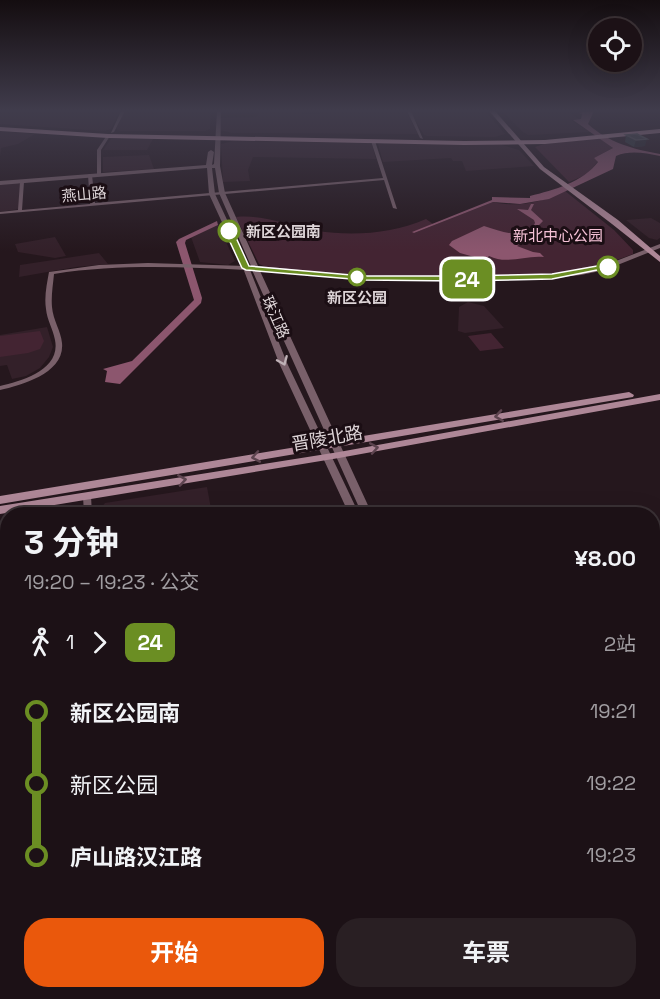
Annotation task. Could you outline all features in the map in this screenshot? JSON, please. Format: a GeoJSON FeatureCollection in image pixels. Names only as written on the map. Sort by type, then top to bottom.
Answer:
{"type":"FeatureCollection","features":[{"type":"Feature","properties":{"kind":"main road"},"geometry":{"type":"LineString","coordinates":[[534,158],[542,168],[654,249],[660,256]]}},
{"type":"Feature","properties":{"kind":"main road"},"geometry":{"type":"LineString","coordinates":[[654,249],[660,261]]}},
{"type":"Feature","properties":{"kind":"main road","name":"晋陵北路"},"geometry":{"type":"LineString","coordinates":[[19,507],[660,390]]}},
{"type":"Feature","properties":{"kind":"main road","name":"晋陵北路"},"geometry":{"type":"LineString","coordinates":[[0,500],[660,398]]}},
{"type":"Feature","properties":{"kind":"street"},"geometry":{"type":"LineString","coordinates":[[99,158],[99,175]]}},
{"type":"Feature","properties":{"kind":"street","name":"珠江路"},"geometry":{"type":"LineString","coordinates":[[214,158],[212,194],[246,268],[283,363],[363,507]]}},
{"type":"Feature","properties":{"kind":"street"},"geometry":{"type":"LineString","coordinates":[[378,158],[395,208]]}},
{"type":"Feature","properties":{"kind":"street"},"geometry":{"type":"LineString","coordinates":[[0,183],[213,166]]}},
{"type":"Feature","properties":{"kind":"street","name":"珠江路"},"geometry":{"type":"LineString","coordinates":[[213,166],[222,193],[256,268],[331,450],[351,507]]}},
{"type":"Feature","properties":{"kind":"street"},"geometry":{"type":"LineString","coordinates":[[90,175],[93,205]]}},
{"type":"Feature","properties":{"kind":"street","name":"燕山路"},"geometry":{"type":"LineString","coordinates":[[0,213],[385,179]]}},
{"type":"Feature","properties":{"kind":"street"},"geometry":{"type":"LineString","coordinates":[[20,211],[22,182]]}},
{"type":"Feature","properties":{"kind":"street"},"geometry":{"type":"LineString","coordinates":[[0,388],[27,381],[45,370],[55,359],[60,348],[48,309],[51,273],[78,268],[156,264],[256,268],[363,278],[528,278],[581,273],[605,268],[654,249]]}},
{"type":"Feature","properties":{"kind":"street"},"geometry":{"type":"LineString","coordinates":[[87,496],[88,507]]}},
{"type":"Feature","properties":{"kind":"shaded area"},"geometry":{"type":"Polygon","coordinates":[[[103,158],[150,158],[154,169],[103,172],[103,158]]]}},
{"type":"Feature","properties":{"kind":"shaded area"},"geometry":{"type":"Polygon","coordinates":[[[222,158],[253,158],[248,170],[250,181],[223,182],[222,158]]]}},
{"type":"Feature","properties":{"kind":"shaded area"},"geometry":{"type":"Polygon","coordinates":[[[291,158],[376,158],[376,159],[291,158]]]}},
{"type":"Feature","properties":{"kind":"shaded area"},"geometry":{"type":"Polygon","coordinates":[[[382,158],[526,158],[534,166],[466,171],[462,161],[453,161],[451,158],[383,162],[382,158]]]}},
{"type":"Feature","properties":{"kind":"shaded area"},"geometry":{"type":"Polygon","coordinates":[[[594,158],[616,158],[613,169],[549,199],[520,204],[493,202],[412,232],[492,200],[492,197],[530,198],[530,196],[567,184],[592,169],[598,162],[594,158]]]}},
{"type":"Feature","properties":{"kind":"shaded area"},"geometry":{"type":"Polygon","coordinates":[[[0,184],[21,184],[19,209],[0,212],[0,184]]]}},
{"type":"Feature","properties":{"kind":"shaded area"},"geometry":{"type":"Polygon","coordinates":[[[531,204],[534,204],[531,210],[543,221],[537,227],[538,231],[515,238],[520,244],[517,246],[540,253],[544,257],[503,260],[489,256],[485,260],[460,253],[449,245],[452,241],[484,226],[512,233],[531,231],[534,220],[517,209],[528,210],[531,204]]]}},
{"type":"Feature","properties":{"kind":"shaded area"},"geometry":{"type":"Polygon","coordinates":[[[651,218],[660,223],[660,238],[657,240],[649,238],[626,220],[651,218]]]}},
{"type":"Feature","properties":{"kind":"shaded area"},"geometry":{"type":"Polygon","coordinates":[[[217,221],[218,225],[186,240],[185,243],[202,298],[201,303],[120,384],[105,382],[107,371],[103,369],[132,361],[194,300],[176,242],[217,221]]]}},
{"type":"Feature","properties":{"kind":"shaded area"},"geometry":{"type":"Polygon","coordinates":[[[218,225],[235,261],[228,265],[200,262],[191,237],[218,225]]]}},
{"type":"Feature","properties":{"kind":"shaded area"},"geometry":{"type":"Polygon","coordinates":[[[55,237],[66,256],[55,258],[18,252],[15,244],[55,237]]]}},
{"type":"Feature","properties":{"kind":"shaded area"},"geometry":{"type":"Polygon","coordinates":[[[99,253],[108,264],[19,277],[20,265],[99,253]]]}},
{"type":"Feature","properties":{"kind":"shaded area"},"geometry":{"type":"Polygon","coordinates":[[[468,302],[484,306],[504,328],[465,333],[458,331],[459,307],[468,302]]]}},
{"type":"Feature","properties":{"kind":"shaded area"},"geometry":{"type":"Polygon","coordinates":[[[47,327],[53,347],[49,357],[40,368],[26,376],[12,379],[7,365],[0,366],[0,335],[47,327]]]}},
{"type":"Feature","properties":{"kind":"shaded area"},"geometry":{"type":"Polygon","coordinates":[[[207,487],[211,507],[102,507],[105,503],[207,487]]]}},
{"type":"Feature","properties":{"kind":"green space"},"geometry":{"type":"Polygon","coordinates":[[[545,158],[595,158],[598,161],[588,174],[569,182],[545,158]]]}},
{"type":"Feature","properties":{"kind":"green space","name":"新北中心公园"},"geometry":{"type":"Polygon","coordinates":[[[565,191],[614,230],[633,250],[633,254],[577,270],[520,276],[400,277],[293,270],[259,264],[236,217],[257,217],[317,231],[344,233],[386,231],[426,219],[433,224],[414,233],[493,202],[530,203],[565,191]]]}},
{"type":"Feature","properties":{"kind":"green space"},"geometry":{"type":"Polygon","coordinates":[[[40,331],[44,341],[40,349],[0,357],[0,336],[40,331]]]}},
{"type":"Feature","properties":{"kind":"green space"},"geometry":{"type":"Polygon","coordinates":[[[491,333],[504,348],[480,351],[468,336],[491,333]]]}},
{"type":"Feature","properties":{"kind":"bus line","name":"24"},"geometry":{"type":"LineString","coordinates":[[229,231],[246,268],[363,278],[458,279],[528,278],[581,273],[608,267]]}},
{"type":"Feature","properties":{"kind":"place","name":"新区公园南"},"geometry":{"type":"Point","coordinates":[229,231]}},
{"type":"Feature","properties":{"kind":"place","name":"新区公园"},"geometry":{"type":"Point","coordinates":[357,277]}}]}
